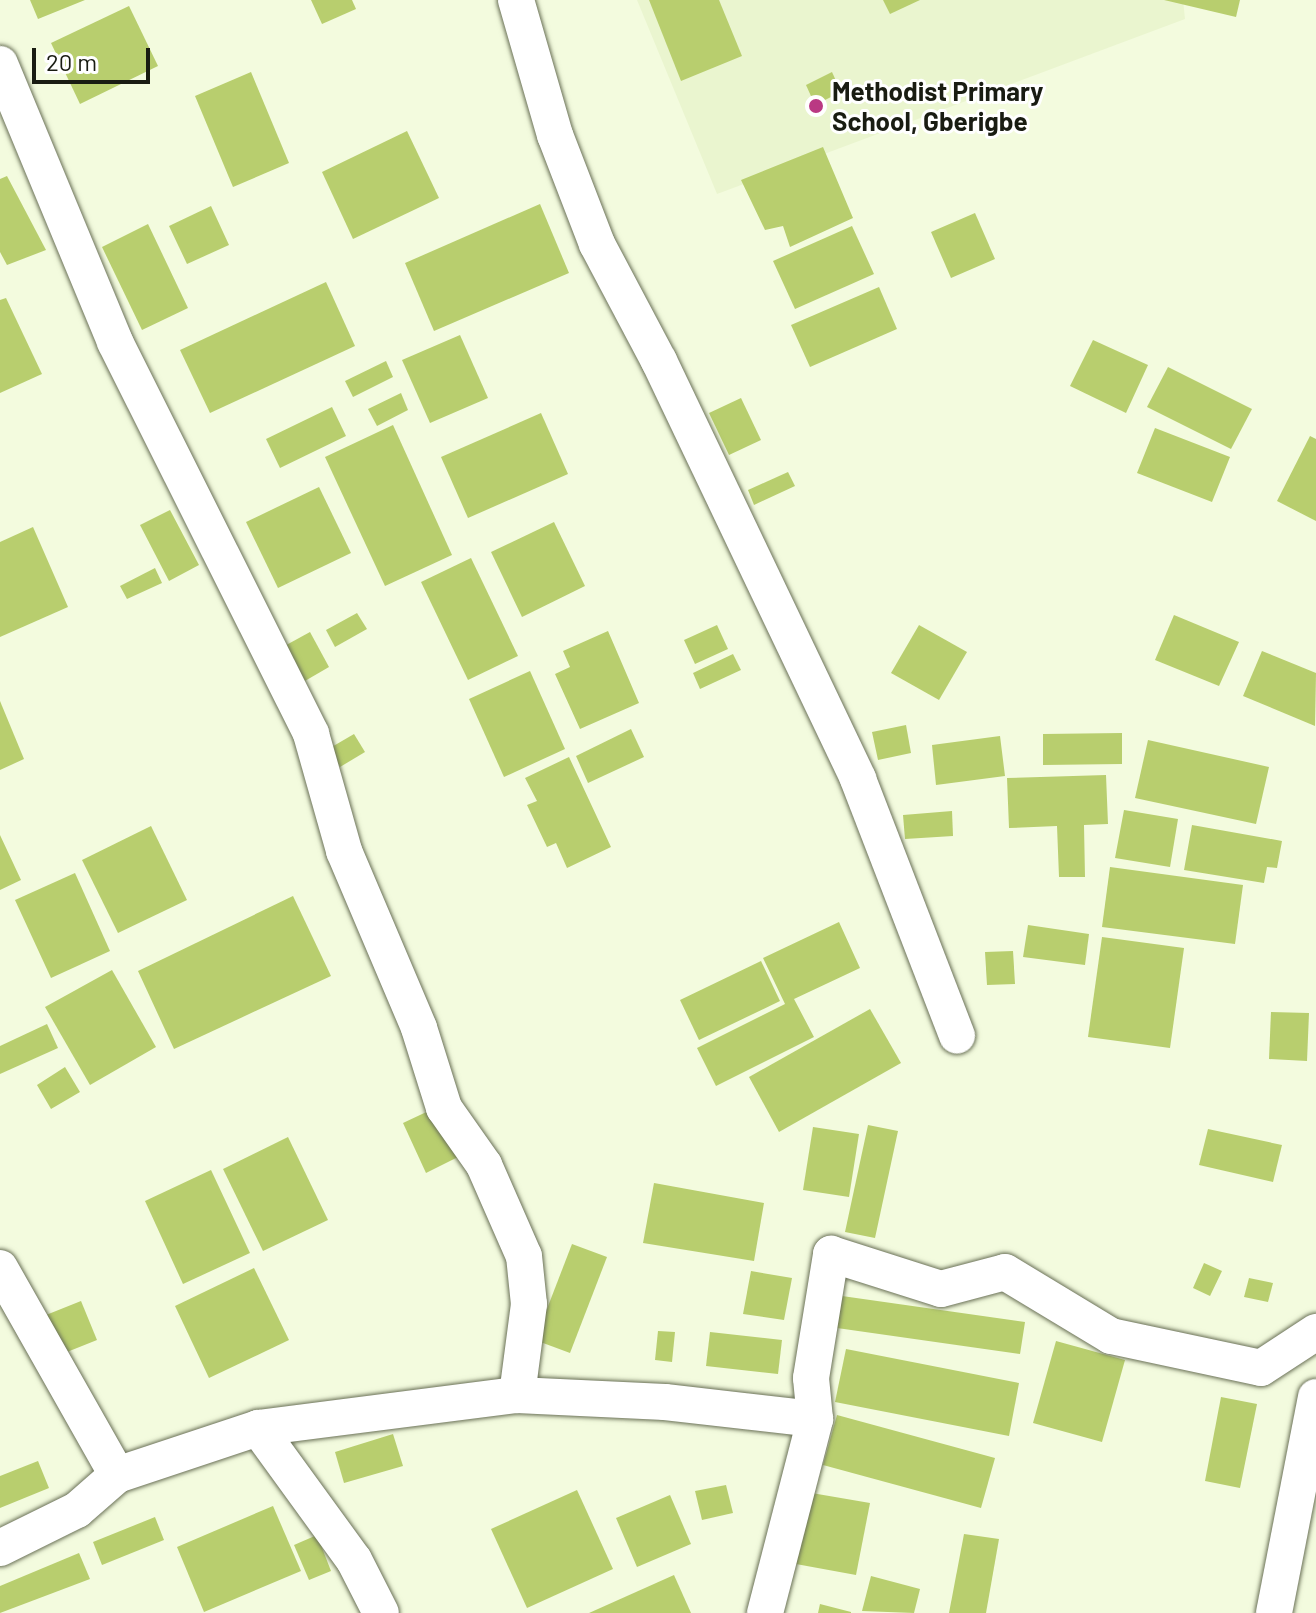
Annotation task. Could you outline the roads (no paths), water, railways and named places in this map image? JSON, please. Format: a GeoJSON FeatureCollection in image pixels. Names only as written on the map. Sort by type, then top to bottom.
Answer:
{"type":"FeatureCollection","features":[{"type":"Feature","properties":{"kind":"street"},"geometry":{"type":"LineString","coordinates":[[516,0],[555,135],[597,244],[659,361],[858,779],[957,1036]]}},
{"type":"Feature","properties":{"kind":"street"},"geometry":{"type":"LineString","coordinates":[[0,64],[115,342],[311,734],[344,851],[419,1028],[444,1108],[484,1165],[524,1256],[529,1304],[517,1395]]}},
{"type":"Feature","properties":{"kind":"street"},"geometry":{"type":"LineString","coordinates":[[765,1613],[815,1419],[811,1378],[831,1254],[941,1289],[1005,1272],[1111,1336],[1261,1368],[1316,1332]]}},
{"type":"Feature","properties":{"kind":"street"},"geometry":{"type":"LineString","coordinates":[[0,1268],[117,1475]]}},
{"type":"Feature","properties":{"kind":"street"},"geometry":{"type":"LineString","coordinates":[[0,1548],[77,1510],[117,1475],[258,1428],[517,1395],[665,1402],[815,1419]]}},
{"type":"Feature","properties":{"kind":"street"},"geometry":{"type":"LineString","coordinates":[[1274,1613],[1316,1397]]}},
{"type":"Feature","properties":{"kind":"street"},"geometry":{"type":"LineString","coordinates":[[258,1428],[354,1560],[381,1613]]}},
{"type":"Feature","properties":{"kind":"place","name":"Methodist Primary School, Gberigbe"},"geometry":{"type":"Point","coordinates":[816,106]}}]}
